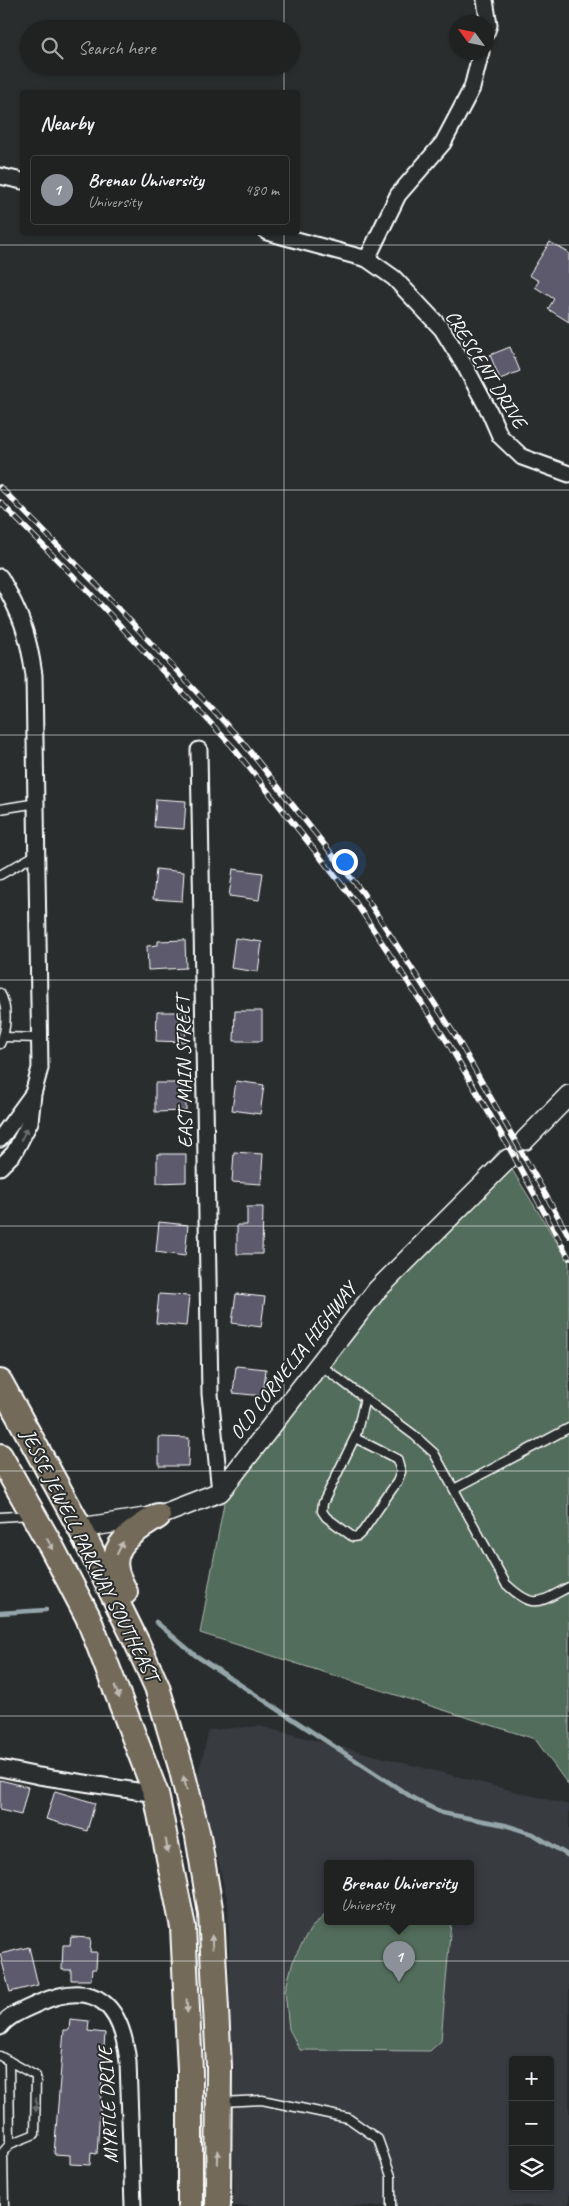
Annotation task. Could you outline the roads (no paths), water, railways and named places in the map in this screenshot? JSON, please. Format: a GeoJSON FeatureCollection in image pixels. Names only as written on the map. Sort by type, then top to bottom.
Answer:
{"type":"FeatureCollection","features":[{"type":"Feature","properties":{"kind":"main road","name":"JESSE JEWELL PARKWAY SOUTHEAST"},"geometry":{"type":"LineString","coordinates":[[0,1382],[80,1528],[157,1687],[198,1836],[211,1914],[219,2066],[218,2206]]}},
{"type":"Feature","properties":{"kind":"main road","name":"JESSE JEWELL PARKWAY SOUTHEAST"},"geometry":{"type":"LineString","coordinates":[[0,1456],[88,1617],[156,1794],[183,1927],[190,2070],[190,2206]]}},
{"type":"Feature","properties":{"kind":"main road"},"geometry":{"type":"LineString","coordinates":[[137,1643],[137,1620],[116,1571],[115,1562],[118,1550],[127,1535],[158,1516]]}},
{"type":"Feature","properties":{"kind":"street"},"geometry":{"type":"LineString","coordinates":[[485,0],[487,15]]}},
{"type":"Feature","properties":{"kind":"street"},"geometry":{"type":"LineString","coordinates":[[367,259],[398,195],[443,143],[472,88],[479,60]]}},
{"type":"Feature","properties":{"kind":"street"},"geometry":{"type":"LineString","coordinates":[[0,176],[20,181]]}},
{"type":"Feature","properties":{"kind":"street","name":"CRESCENT DRIVE"},"geometry":{"type":"LineString","coordinates":[[278,235],[367,259],[394,278],[442,330],[466,368],[500,436],[522,457],[569,474]]}},
{"type":"Feature","properties":{"kind":"street"},"geometry":{"type":"LineString","coordinates":[[0,577],[19,610],[29,640],[34,675],[40,1038],[40,1068],[33,1094],[30,1122],[14,1153],[0,1167]]}},
{"type":"Feature","properties":{"kind":"street","name":"EAST MAIN STREET"},"geometry":{"type":"LineString","coordinates":[[199,750],[210,1394],[220,1492]]}},
{"type":"Feature","properties":{"kind":"street"},"geometry":{"type":"LineString","coordinates":[[0,1139],[33,1094]]}},
{"type":"Feature","properties":{"kind":"street"},"geometry":{"type":"LineString","coordinates":[[525,1140],[569,1095]]}},
{"type":"Feature","properties":{"kind":"street","name":"OLD CORNELIA HIGHWAY"},"geometry":{"type":"LineString","coordinates":[[220,1492],[377,1290],[508,1158]]}},
{"type":"Feature","properties":{"kind":"street"},"geometry":{"type":"LineString","coordinates":[[80,1528],[158,1516],[220,1492]]}},
{"type":"Feature","properties":{"kind":"street"},"geometry":{"type":"LineString","coordinates":[[0,1768],[156,1794]]}},
{"type":"Feature","properties":{"kind":"street","name":"MYRTLE DRIVE"},"geometry":{"type":"LineString","coordinates":[[0,2027],[4,2022],[24,2010],[66,1995],[86,1994],[99,1998],[118,2018],[126,2040],[128,2062],[133,2206]]}},
{"type":"Feature","properties":{"kind":"lane"},"geometry":{"type":"LineString","coordinates":[[0,809],[37,803]]}},
{"type":"Feature","properties":{"kind":"lane"},"geometry":{"type":"LineString","coordinates":[[0,875],[37,854]]}},
{"type":"Feature","properties":{"kind":"lane"},"geometry":{"type":"LineString","coordinates":[[0,993],[5,1002],[2,1040],[40,1038]]}},
{"type":"Feature","properties":{"kind":"lane"},"geometry":{"type":"LineString","coordinates":[[319,1364],[434,1453],[506,1584],[521,1598],[539,1602],[569,1587]]}},
{"type":"Feature","properties":{"kind":"lane"},"geometry":{"type":"LineString","coordinates":[[354,1438],[397,1459],[401,1472],[397,1482],[363,1532],[354,1537],[326,1517],[322,1511],[323,1502],[354,1438],[365,1398]]}},
{"type":"Feature","properties":{"kind":"lane"},"geometry":{"type":"LineString","coordinates":[[454,1489],[569,1428]]}},
{"type":"Feature","properties":{"kind":"lane"},"geometry":{"type":"LineString","coordinates":[[0,1517],[33,1515]]}},
{"type":"Feature","properties":{"kind":"lane"},"geometry":{"type":"LineString","coordinates":[[0,2056],[36,2076],[35,2134],[10,2144],[3,2152],[4,2206]]}},
{"type":"Feature","properties":{"kind":"lane"},"geometry":{"type":"LineString","coordinates":[[8,2061],[10,2144]]}},
{"type":"Feature","properties":{"kind":"lane"},"geometry":{"type":"LineString","coordinates":[[219,2102],[262,2100],[348,2118],[378,2139],[391,2176],[391,2206]]}},
{"type":"Feature","properties":{"kind":"waterway"},"geometry":{"type":"LineString","coordinates":[[0,1613],[46,1610]]}},
{"type":"Feature","properties":{"kind":"waterway"},"geometry":{"type":"LineString","coordinates":[[156,1622],[195,1655],[413,1798],[442,1813],[505,1825],[533,1834],[569,1856]]}},
{"type":"Feature","properties":{"kind":"tunnel"},"geometry":{"type":"LineString","coordinates":[[508,1159],[525,1140]]}},
{"type":"Feature","properties":{"kind":"railway"},"geometry":{"type":"LineString","coordinates":[[0,487],[97,585],[240,739],[363,893],[457,1038],[569,1236]]}},
{"type":"Feature","properties":{"kind":"railway"},"geometry":{"type":"LineString","coordinates":[[0,502],[90,593],[232,746],[354,900],[448,1043],[507,1144],[569,1258]]}},
{"type":"Feature","properties":{"kind":"place","name":"Brenau University"},"geometry":{"type":"Point","coordinates":[399,1982]}}]}
